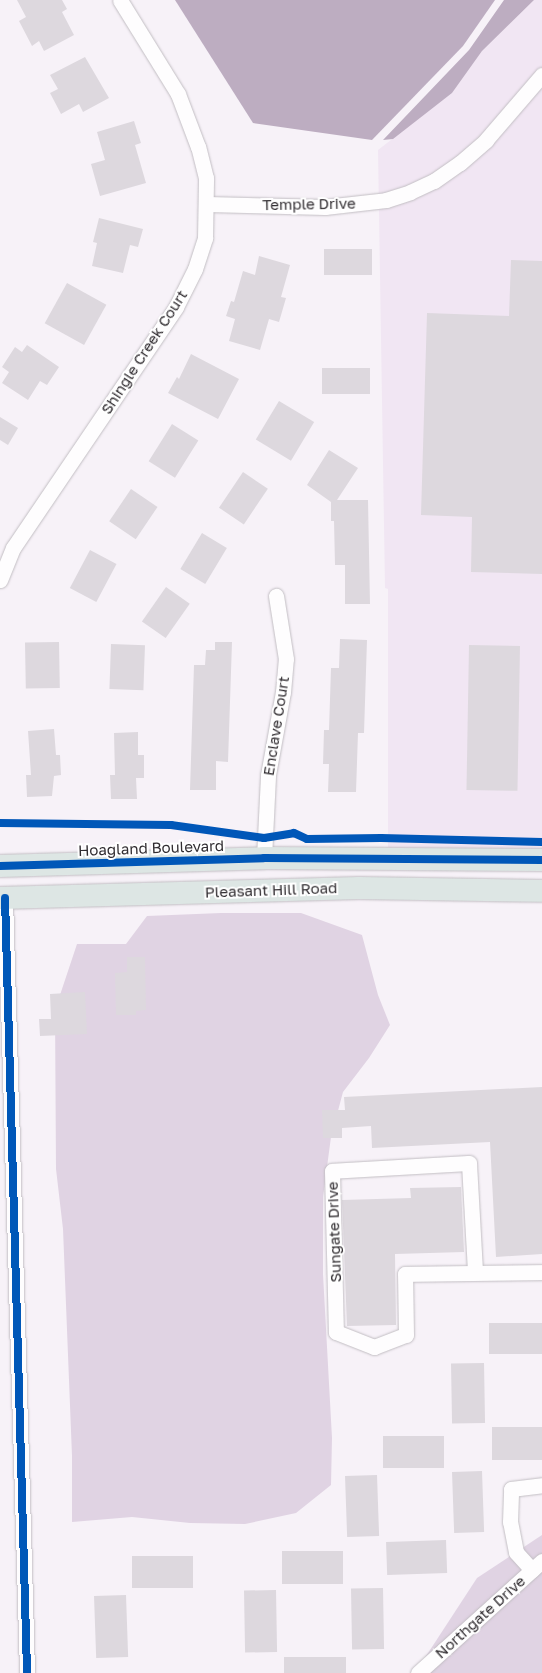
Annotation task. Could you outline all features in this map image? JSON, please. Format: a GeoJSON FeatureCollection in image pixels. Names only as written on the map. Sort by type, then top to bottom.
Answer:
{"type":"FeatureCollection","features":[{"type":"Feature","properties":{"kind":"main road","name":"Hoagland Boulevard"},"geometry":{"type":"LineString","coordinates":[[0,866],[264,858],[542,860]]}},
{"type":"Feature","properties":{"kind":"main road"},"geometry":{"type":"LineString","coordinates":[[3,898],[34,878],[84,864]]}},
{"type":"Feature","properties":{"kind":"main road","name":"Pleasant Hill Road"},"geometry":{"type":"LineString","coordinates":[[3,898],[359,888],[542,892]]}},
{"type":"Feature","properties":{"kind":"street","name":"Shingle Creek Court"},"geometry":{"type":"LineString","coordinates":[[0,580],[14,548],[176,307],[195,269],[202,246],[207,204],[204,170],[178,94],[120,0]]}},
{"type":"Feature","properties":{"kind":"street","name":"Temple Drive"},"geometry":{"type":"LineString","coordinates":[[207,204],[325,207],[386,200],[410,192],[434,181],[460,163],[486,140],[542,75]]}},
{"type":"Feature","properties":{"kind":"street","name":"Enclave Court"},"geometry":{"type":"LineString","coordinates":[[264,858],[268,775],[283,692],[286,659],[276,596]]}},
{"type":"Feature","properties":{"kind":"street"},"geometry":{"type":"LineString","coordinates":[[3,898],[27,1673]]}},
{"type":"Feature","properties":{"kind":"street","name":"Sungate Drive"},"geometry":{"type":"LineString","coordinates":[[475,1271],[469,1163],[332,1171],[336,1332],[374,1347],[406,1335],[406,1274],[475,1271],[542,1272]]}},
{"type":"Feature","properties":{"kind":"street"},"geometry":{"type":"LineString","coordinates":[[537,1566],[516,1552],[510,1522],[511,1489],[542,1485]]}},
{"type":"Feature","properties":{"kind":"street","name":"Northgate Drive"},"geometry":{"type":"LineString","coordinates":[[421,1672],[537,1566]]}},
{"type":"Feature","properties":{"kind":"shaded area"},"geometry":{"type":"Polygon","coordinates":[[[175,0],[495,0],[463,46],[372,140],[253,123],[175,0]]]}},
{"type":"Feature","properties":{"kind":"shaded area"},"geometry":{"type":"Polygon","coordinates":[[[504,0],[534,0],[482,51],[452,93],[393,139],[383,140],[469,50],[504,0]]]}},
{"type":"Feature","properties":{"kind":"shaded area"},"geometry":{"type":"Polygon","coordinates":[[[534,0],[542,0],[542,852],[388,850],[388,589],[385,588],[378,150],[452,93],[482,51],[534,0]]]}},
{"type":"Feature","properties":{"kind":"shaded area"},"geometry":{"type":"Polygon","coordinates":[[[221,913],[301,913],[362,935],[378,995],[390,1025],[369,1058],[343,1092],[331,1137],[323,1197],[323,1274],[332,1438],[331,1485],[296,1513],[245,1524],[190,1523],[132,1517],[72,1522],[72,1456],[63,1229],[56,1169],[55,1010],[77,944],[126,944],[147,916],[221,913]]]}},
{"type":"Feature","properties":{"kind":"shaded area"},"geometry":{"type":"Polygon","coordinates":[[[542,1535],[542,1673],[415,1673],[477,1578],[542,1535]]]}},
{"type":"Feature","properties":{"kind":"building"},"geometry":{"type":"Polygon","coordinates":[[[17,0],[62,0],[67,9],[62,12],[74,35],[44,51],[39,41],[32,46],[19,21],[26,17],[17,0]]]}},
{"type":"Feature","properties":{"kind":"building"},"geometry":{"type":"Polygon","coordinates":[[[85,57],[109,98],[83,112],[79,104],[61,114],[50,93],[58,89],[50,75],[85,57]]]}},
{"type":"Feature","properties":{"kind":"building"},"geometry":{"type":"Polygon","coordinates":[[[134,121],[141,143],[135,145],[146,183],[100,196],[91,164],[105,160],[97,132],[134,121]]]}},
{"type":"Feature","properties":{"kind":"building"},"geometry":{"type":"Polygon","coordinates":[[[99,218],[143,229],[138,247],[130,245],[123,273],[92,266],[97,243],[93,242],[99,218]]]}},
{"type":"Feature","properties":{"kind":"building"},"geometry":{"type":"Polygon","coordinates":[[[324,249],[372,249],[372,275],[324,275],[324,249]]]}},
{"type":"Feature","properties":{"kind":"building"},"geometry":{"type":"Polygon","coordinates":[[[259,256],[290,265],[281,297],[286,298],[279,322],[269,319],[260,350],[229,341],[235,319],[226,316],[231,301],[234,302],[243,271],[255,275],[259,256]]]}},
{"type":"Feature","properties":{"kind":"building"},"geometry":{"type":"Polygon","coordinates":[[[511,260],[542,261],[542,574],[471,572],[472,517],[421,515],[427,313],[509,316],[511,260]]]}},
{"type":"Feature","properties":{"kind":"building"},"geometry":{"type":"Polygon","coordinates":[[[67,283],[106,305],[84,345],[45,323],[67,283]]]}},
{"type":"Feature","properties":{"kind":"building"},"geometry":{"type":"Polygon","coordinates":[[[27,345],[59,367],[47,385],[40,381],[28,400],[2,383],[9,372],[2,367],[15,347],[22,352],[27,345]]]}},
{"type":"Feature","properties":{"kind":"building"},"geometry":{"type":"Polygon","coordinates":[[[191,354],[239,379],[218,419],[168,393],[177,377],[179,379],[191,354]]]}},
{"type":"Feature","properties":{"kind":"building"},"geometry":{"type":"Polygon","coordinates":[[[322,368],[370,368],[370,394],[322,394],[322,368]]]}},
{"type":"Feature","properties":{"kind":"building"},"geometry":{"type":"Polygon","coordinates":[[[279,401],[314,422],[291,461],[256,440],[279,401]]]}},
{"type":"Feature","properties":{"kind":"building"},"geometry":{"type":"Polygon","coordinates":[[[0,417],[18,428],[8,445],[0,440],[0,417]]]}},
{"type":"Feature","properties":{"kind":"building"},"geometry":{"type":"Polygon","coordinates":[[[172,424],[198,440],[175,478],[149,461],[172,424]]]}},
{"type":"Feature","properties":{"kind":"building"},"geometry":{"type":"Polygon","coordinates":[[[329,450],[358,468],[337,500],[368,500],[370,604],[345,604],[345,565],[335,565],[334,521],[331,521],[331,502],[307,485],[329,450]]]}},
{"type":"Feature","properties":{"kind":"building"},"geometry":{"type":"Polygon","coordinates":[[[243,472],[268,489],[244,524],[219,508],[243,472]]]}},
{"type":"Feature","properties":{"kind":"building"},"geometry":{"type":"Polygon","coordinates":[[[131,489],[158,507],[136,539],[109,521],[131,489]]]}},
{"type":"Feature","properties":{"kind":"building"},"geometry":{"type":"Polygon","coordinates":[[[202,533],[227,548],[205,584],[180,569],[202,533]]]}},
{"type":"Feature","properties":{"kind":"building"},"geometry":{"type":"Polygon","coordinates":[[[90,550],[116,564],[96,602],[70,588],[90,550]]]}},
{"type":"Feature","properties":{"kind":"building"},"geometry":{"type":"Polygon","coordinates":[[[166,587],[190,604],[166,638],[142,621],[166,587]]]}},
{"type":"Feature","properties":{"kind":"building"},"geometry":{"type":"Polygon","coordinates":[[[340,639],[367,640],[364,733],[358,733],[356,792],[328,792],[329,764],[323,764],[324,730],[329,730],[331,668],[339,668],[340,639]]]}},
{"type":"Feature","properties":{"kind":"building"},"geometry":{"type":"Polygon","coordinates":[[[59,642],[60,688],[26,689],[25,643],[59,642]]]}},
{"type":"Feature","properties":{"kind":"building"},"geometry":{"type":"Polygon","coordinates":[[[215,642],[232,642],[228,762],[216,761],[216,790],[190,790],[194,665],[205,665],[206,650],[215,650],[215,642]]]}},
{"type":"Feature","properties":{"kind":"building"},"geometry":{"type":"Polygon","coordinates":[[[111,644],[145,645],[143,690],[109,689],[111,644]]]}},
{"type":"Feature","properties":{"kind":"building"},"geometry":{"type":"Polygon","coordinates":[[[469,645],[520,646],[517,791],[466,790],[469,645]]]}},
{"type":"Feature","properties":{"kind":"building"},"geometry":{"type":"Polygon","coordinates":[[[54,729],[56,755],[60,755],[61,775],[54,776],[52,796],[27,797],[26,775],[31,775],[28,731],[54,729]]]}},
{"type":"Feature","properties":{"kind":"building"},"geometry":{"type":"Polygon","coordinates":[[[138,732],[138,755],[144,755],[144,778],[136,778],[137,799],[111,799],[110,775],[115,775],[114,733],[138,732]]]}},
{"type":"Feature","properties":{"kind":"building"},"geometry":{"type":"Polygon","coordinates":[[[127,957],[145,957],[146,1010],[136,1011],[136,1015],[116,1015],[115,973],[127,972],[127,957]]]}},
{"type":"Feature","properties":{"kind":"building"},"geometry":{"type":"Polygon","coordinates":[[[85,992],[87,1034],[40,1036],[39,1019],[51,1019],[50,994],[85,992]]]}},
{"type":"Feature","properties":{"kind":"building"},"geometry":{"type":"Polygon","coordinates":[[[542,1087],[542,1254],[496,1257],[490,1142],[372,1148],[371,1126],[342,1128],[342,1138],[323,1138],[322,1110],[345,1110],[344,1097],[542,1087]]]}},
{"type":"Feature","properties":{"kind":"building"},"geometry":{"type":"Polygon","coordinates":[[[461,1187],[464,1252],[395,1254],[396,1325],[347,1326],[342,1200],[411,1198],[410,1188],[461,1187]]]}},
{"type":"Feature","properties":{"kind":"building"},"geometry":{"type":"Polygon","coordinates":[[[489,1323],[542,1323],[542,1354],[489,1354],[489,1323]]]}},
{"type":"Feature","properties":{"kind":"building"},"geometry":{"type":"Polygon","coordinates":[[[484,1363],[485,1423],[452,1424],[451,1364],[484,1363]]]}},
{"type":"Feature","properties":{"kind":"building"},"geometry":{"type":"Polygon","coordinates":[[[492,1427],[542,1427],[542,1460],[492,1460],[492,1427]]]}},
{"type":"Feature","properties":{"kind":"building"},"geometry":{"type":"Polygon","coordinates":[[[383,1436],[444,1436],[444,1468],[383,1468],[383,1436]]]}},
{"type":"Feature","properties":{"kind":"building"},"geometry":{"type":"Polygon","coordinates":[[[482,1471],[484,1532],[454,1533],[452,1472],[482,1471]]]}},
{"type":"Feature","properties":{"kind":"building"},"geometry":{"type":"Polygon","coordinates":[[[377,1475],[379,1536],[347,1537],[345,1476],[377,1475]]]}},
{"type":"Feature","properties":{"kind":"building"},"geometry":{"type":"Polygon","coordinates":[[[446,1540],[447,1573],[387,1575],[386,1542],[446,1540]]]}},
{"type":"Feature","properties":{"kind":"building"},"geometry":{"type":"Polygon","coordinates":[[[282,1551],[343,1551],[343,1584],[282,1584],[282,1551]]]}},
{"type":"Feature","properties":{"kind":"building"},"geometry":{"type":"Polygon","coordinates":[[[132,1556],[193,1556],[193,1588],[132,1588],[132,1556]]]}},
{"type":"Feature","properties":{"kind":"building"},"geometry":{"type":"Polygon","coordinates":[[[383,1588],[384,1649],[352,1650],[351,1589],[383,1588]]]}},
{"type":"Feature","properties":{"kind":"building"},"geometry":{"type":"Polygon","coordinates":[[[276,1590],[277,1652],[245,1653],[244,1591],[276,1590]]]}},
{"type":"Feature","properties":{"kind":"building"},"geometry":{"type":"Polygon","coordinates":[[[126,1595],[128,1657],[96,1658],[94,1596],[126,1595]]]}},
{"type":"Feature","properties":{"kind":"building"},"geometry":{"type":"Polygon","coordinates":[[[284,1657],[346,1657],[346,1673],[284,1673],[284,1657]]]}},
{"type":"Feature","properties":{"kind":"cycle path"},"geometry":{"type":"LineString","coordinates":[[0,823],[171,825],[264,838],[294,833],[307,839],[381,838],[542,842]]}},
{"type":"Feature","properties":{"kind":"cycle path"},"geometry":{"type":"LineString","coordinates":[[0,866],[264,858],[542,860]]}},
{"type":"Feature","properties":{"kind":"cycle path"},"geometry":{"type":"LineString","coordinates":[[5,898],[27,1673]]}}]}
